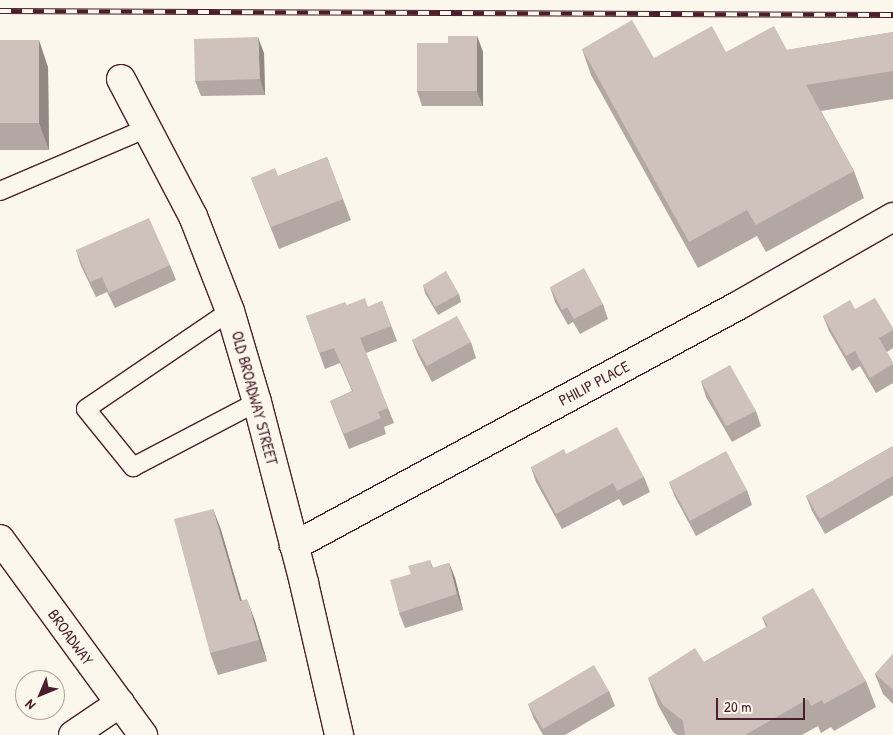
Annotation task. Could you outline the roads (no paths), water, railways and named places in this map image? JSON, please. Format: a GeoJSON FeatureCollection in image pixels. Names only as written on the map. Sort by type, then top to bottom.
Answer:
{"type":"FeatureCollection","features":[{"type":"Feature","properties":{"kind":"street","name":"OLD BROADWAY STREET"},"geometry":{"type":"LineString","coordinates":[[121,79],[193,216],[230,311],[257,402],[339,735]]}},
{"type":"Feature","properties":{"kind":"street","name":"PHILIP PLACE"},"geometry":{"type":"LineString","coordinates":[[294,546],[741,304],[893,217]]}},
{"type":"Feature","properties":{"kind":"street","name":"BROADWAY"},"geometry":{"type":"LineString","coordinates":[[0,539],[143,735]]}},
{"type":"Feature","properties":{"kind":"street"},"geometry":{"type":"LineString","coordinates":[[73,735],[120,703]]}},
{"type":"Feature","properties":{"kind":"lane"},"geometry":{"type":"LineString","coordinates":[[0,192],[148,128]]}},
{"type":"Feature","properties":{"kind":"lane"},"geometry":{"type":"LineString","coordinates":[[230,311],[86,409],[133,467],[257,402]]}},
{"type":"Feature","properties":{"kind":"railway"},"geometry":{"type":"LineString","coordinates":[[0,11],[893,15]]}}]}
